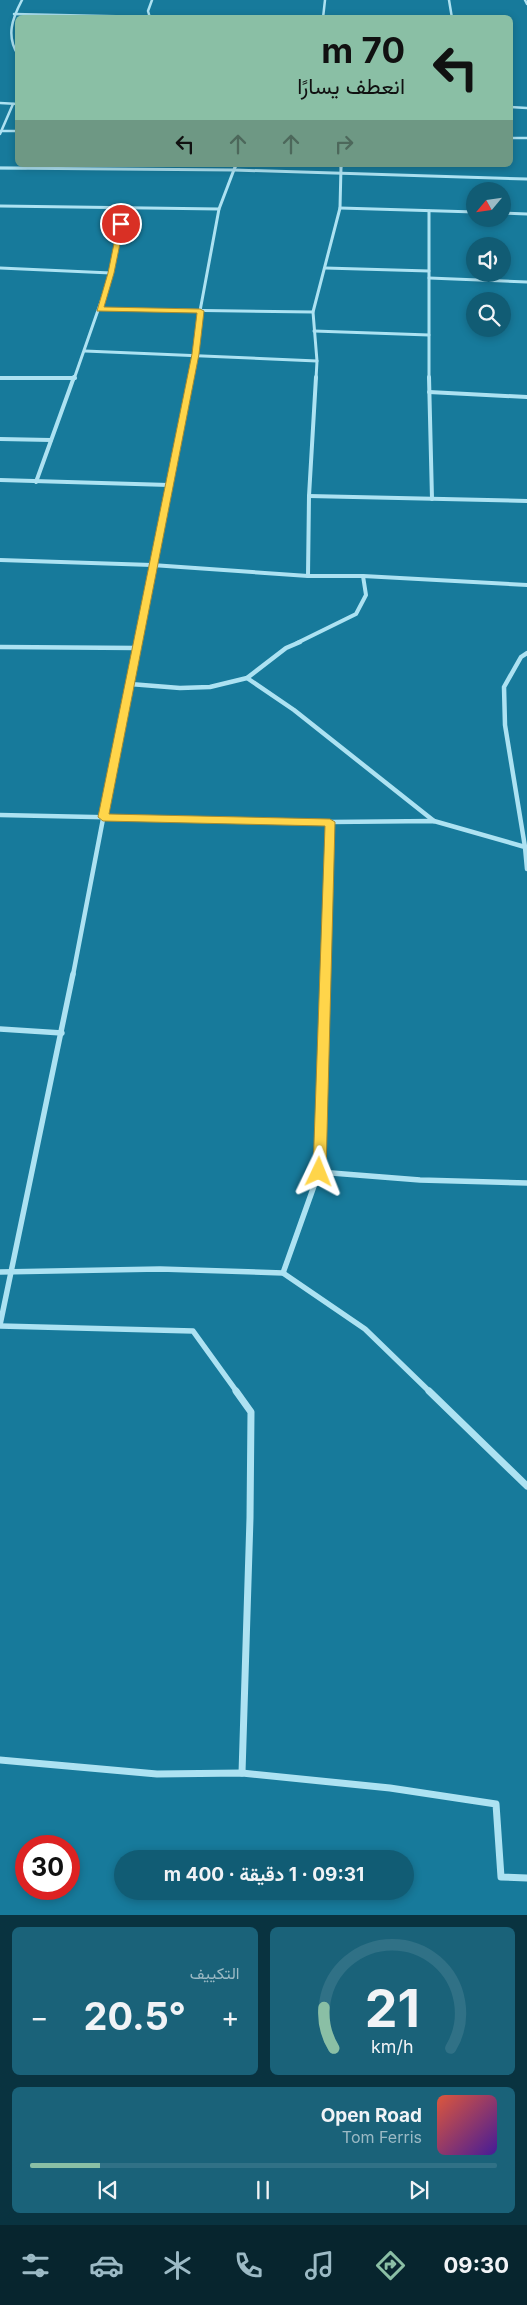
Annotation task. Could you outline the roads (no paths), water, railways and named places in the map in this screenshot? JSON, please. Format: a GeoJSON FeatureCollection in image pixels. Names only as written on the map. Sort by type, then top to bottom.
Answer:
{"type":"FeatureCollection","features":[{"type":"Feature","properties":{"kind":"street"},"geometry":{"type":"LineString","coordinates":[[15,48],[9,34],[14,14],[22,0]]}},
{"type":"Feature","properties":{"kind":"street"},"geometry":{"type":"LineString","coordinates":[[149,15],[148,11],[152,0]]}},
{"type":"Feature","properties":{"kind":"street"},"geometry":{"type":"LineString","coordinates":[[323,15],[325,0]]}},
{"type":"Feature","properties":{"kind":"street"},"geometry":{"type":"LineString","coordinates":[[449,0],[452,15]]}},
{"type":"Feature","properties":{"kind":"street"},"geometry":{"type":"LineString","coordinates":[[525,0],[527,4]]}},
{"type":"Feature","properties":{"kind":"street"},"geometry":{"type":"LineString","coordinates":[[14,14],[59,15]]}},
{"type":"Feature","properties":{"kind":"street"},"geometry":{"type":"LineString","coordinates":[[0,103],[13,104],[1,132],[15,131]]}},
{"type":"Feature","properties":{"kind":"street"},"geometry":{"type":"LineString","coordinates":[[513,107],[527,108]]}},
{"type":"Feature","properties":{"kind":"street"},"geometry":{"type":"LineString","coordinates":[[513,138],[527,138]]}},
{"type":"Feature","properties":{"kind":"street"},"geometry":{"type":"LineString","coordinates":[[235,167],[219,209],[200,311],[196,354],[152,565],[62,1033],[0,1325],[193,1332],[251,1412],[249,1576],[242,1773]]}},
{"type":"Feature","properties":{"kind":"street"},"geometry":{"type":"LineString","coordinates":[[308,576],[309,496],[317,361],[313,312],[340,208],[341,167]]}},
{"type":"Feature","properties":{"kind":"street"},"geometry":{"type":"LineString","coordinates":[[0,168],[234,170],[527,179]]}},
{"type":"Feature","properties":{"kind":"street"},"geometry":{"type":"LineString","coordinates":[[0,206],[219,209]]}},
{"type":"Feature","properties":{"kind":"street"},"geometry":{"type":"LineString","coordinates":[[36,482],[100,309],[111,273],[124,208]]}},
{"type":"Feature","properties":{"kind":"street"},"geometry":{"type":"LineString","coordinates":[[340,208],[466,212]]}},
{"type":"Feature","properties":{"kind":"street"},"geometry":{"type":"LineString","coordinates":[[429,210],[429,392],[432,498]]}},
{"type":"Feature","properties":{"kind":"street"},"geometry":{"type":"LineString","coordinates":[[511,213],[527,214]]}},
{"type":"Feature","properties":{"kind":"street"},"geometry":{"type":"LineString","coordinates":[[0,268],[111,273]]}},
{"type":"Feature","properties":{"kind":"street"},"geometry":{"type":"LineString","coordinates":[[324,268],[429,270]]}},
{"type":"Feature","properties":{"kind":"street"},"geometry":{"type":"LineString","coordinates":[[429,278],[527,282]]}},
{"type":"Feature","properties":{"kind":"street"},"geometry":{"type":"LineString","coordinates":[[100,309],[313,312]]}},
{"type":"Feature","properties":{"kind":"street"},"geometry":{"type":"LineString","coordinates":[[314,331],[429,335]]}},
{"type":"Feature","properties":{"kind":"street"},"geometry":{"type":"LineString","coordinates":[[85,351],[196,354],[317,361]]}},
{"type":"Feature","properties":{"kind":"street"},"geometry":{"type":"LineString","coordinates":[[0,378],[75,378]]}},
{"type":"Feature","properties":{"kind":"street"},"geometry":{"type":"LineString","coordinates":[[429,392],[527,397]]}},
{"type":"Feature","properties":{"kind":"street"},"geometry":{"type":"LineString","coordinates":[[0,439],[51,440]]}},
{"type":"Feature","properties":{"kind":"street"},"geometry":{"type":"LineString","coordinates":[[0,480],[168,485]]}},
{"type":"Feature","properties":{"kind":"street"},"geometry":{"type":"LineString","coordinates":[[309,496],[527,501]]}},
{"type":"Feature","properties":{"kind":"street"},"geometry":{"type":"LineString","coordinates":[[0,560],[152,565],[308,576],[363,576],[527,585]]}},
{"type":"Feature","properties":{"kind":"street"},"geometry":{"type":"LineString","coordinates":[[130,684],[180,688],[203,687],[247,678],[286,648],[329,629],[356,614],[366,595],[363,576]]}},
{"type":"Feature","properties":{"kind":"street"},"geometry":{"type":"LineString","coordinates":[[0,647],[137,648]]}},
{"type":"Feature","properties":{"kind":"street"},"geometry":{"type":"LineString","coordinates":[[527,653],[521,657],[504,688],[505,726],[527,868]]}},
{"type":"Feature","properties":{"kind":"street"},"geometry":{"type":"LineString","coordinates":[[247,678],[294,710],[434,821]]}},
{"type":"Feature","properties":{"kind":"street"},"geometry":{"type":"LineString","coordinates":[[0,815],[330,822],[434,821],[525,847]]}},
{"type":"Feature","properties":{"kind":"street"},"geometry":{"type":"LineString","coordinates":[[283,1273],[319,1172],[330,822]]}},
{"type":"Feature","properties":{"kind":"street"},"geometry":{"type":"LineString","coordinates":[[0,1030],[62,1033]]}},
{"type":"Feature","properties":{"kind":"street"},"geometry":{"type":"LineString","coordinates":[[319,1172],[420,1180],[527,1183]]}},
{"type":"Feature","properties":{"kind":"street"},"geometry":{"type":"LineString","coordinates":[[0,1272],[160,1269],[283,1273],[365,1329],[527,1486]]}},
{"type":"Feature","properties":{"kind":"street"},"geometry":{"type":"LineString","coordinates":[[0,1760],[157,1774],[242,1773],[390,1788],[496,1804],[501,1876],[527,1878]]}}]}
